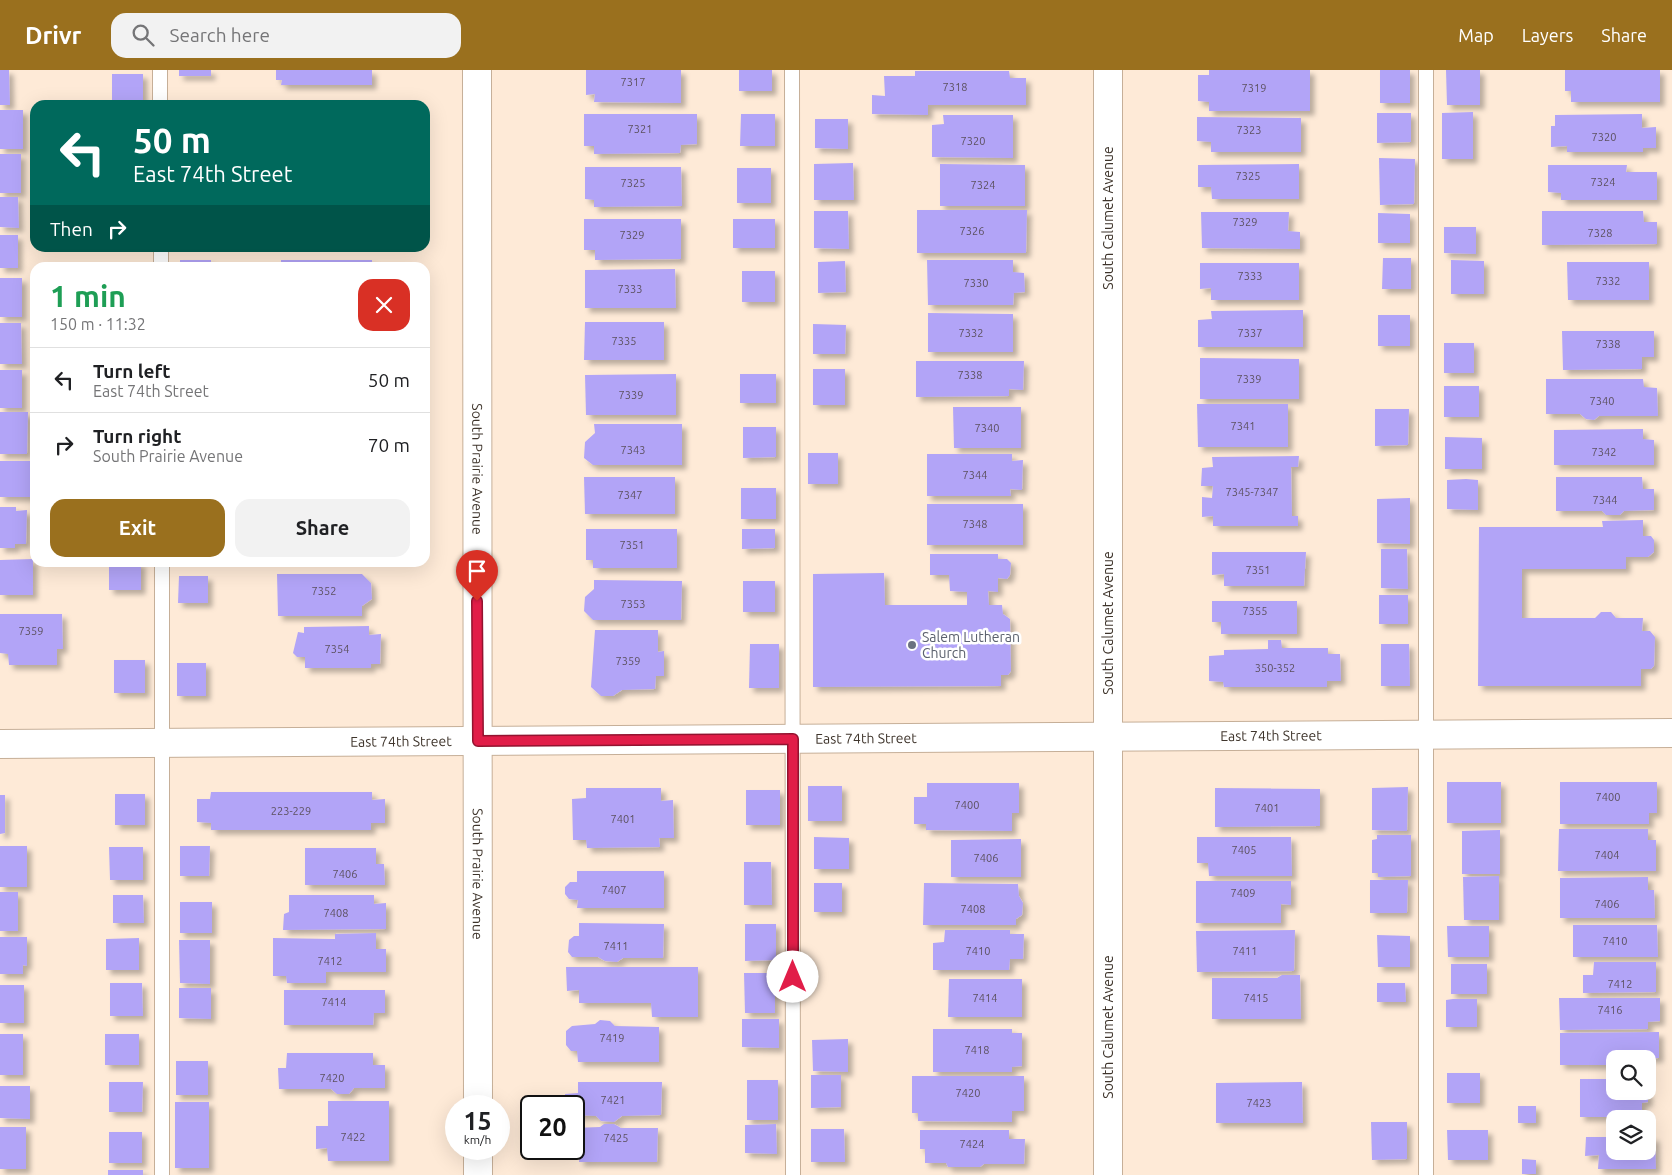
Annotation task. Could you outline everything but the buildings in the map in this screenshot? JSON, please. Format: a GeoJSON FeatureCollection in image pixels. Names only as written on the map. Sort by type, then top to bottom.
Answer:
{"type":"FeatureCollection","features":[{"type":"Feature","properties":{"kind":"street","name":"South Prairie Avenue"},"geometry":{"type":"LineString","coordinates":[[477,70],[478,1095]]}},
{"type":"Feature","properties":{"kind":"street","name":"South Calumet Avenue"},"geometry":{"type":"LineString","coordinates":[[1108,70],[1108,1175]]}},
{"type":"Feature","properties":{"kind":"street","name":"East 74th Street"},"geometry":{"type":"LineString","coordinates":[[0,744],[1672,733]]}},
{"type":"Feature","properties":{"kind":"street"},"geometry":{"type":"LineString","coordinates":[[478,1160],[478,1175]]}},
{"type":"Feature","properties":{"kind":"lane"},"geometry":{"type":"LineString","coordinates":[[160,70],[160,100]]}},
{"type":"Feature","properties":{"kind":"lane"},"geometry":{"type":"LineString","coordinates":[[792,70],[793,1175]]}},
{"type":"Feature","properties":{"kind":"lane"},"geometry":{"type":"LineString","coordinates":[[1426,70],[1426,1175]]}},
{"type":"Feature","properties":{"kind":"lane"},"geometry":{"type":"LineString","coordinates":[[162,567],[162,1175]]}},
{"type":"Feature","properties":{"kind":"place","name":"Salem Lutheran Church"},"geometry":{"type":"Point","coordinates":[912,645]}},
{"type":"Feature","properties":{"kind":"route"},"geometry":{"type":"LineString","coordinates":[[477,601],[478,741],[793,739],[793,977]]}}]}
